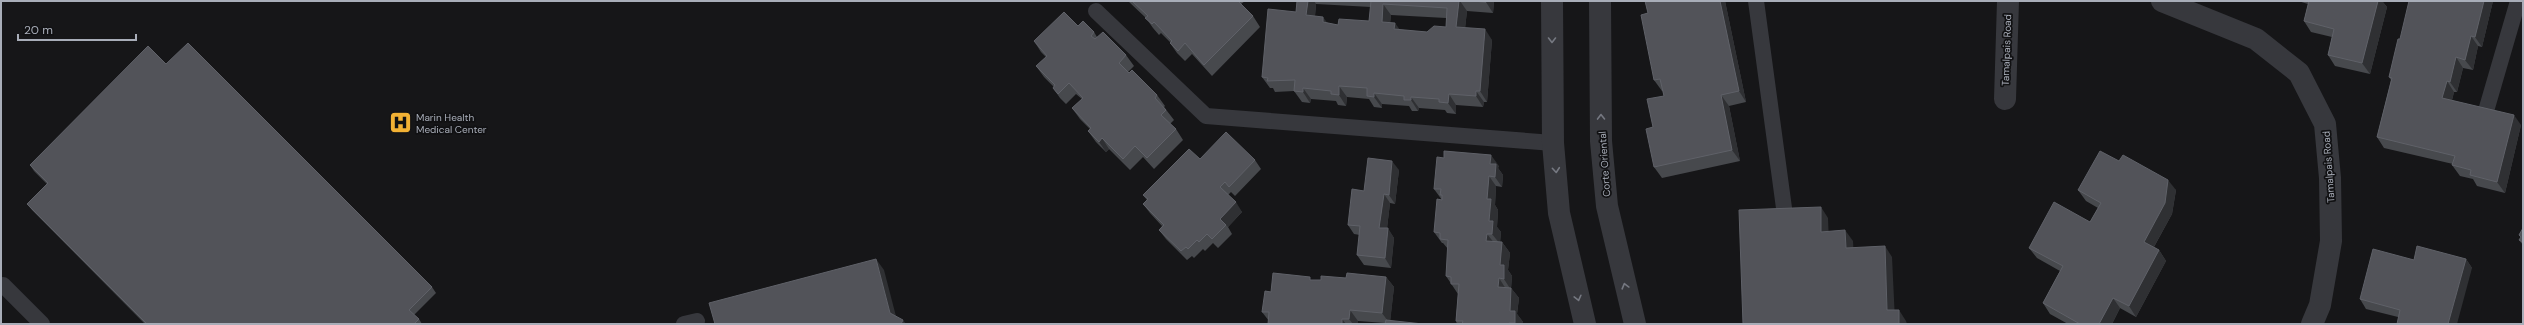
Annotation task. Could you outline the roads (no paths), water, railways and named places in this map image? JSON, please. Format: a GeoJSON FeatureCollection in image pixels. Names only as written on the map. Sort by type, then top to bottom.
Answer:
{"type":"FeatureCollection","features":[{"type":"Feature","properties":{"kind":"street"},"geometry":{"type":"LineString","coordinates":[[1552,1],[1553,143],[1559,214],[1585,324]]}},
{"type":"Feature","properties":{"kind":"street","name":"Corte Oriental"},"geometry":{"type":"LineString","coordinates":[[1600,1],[1601,141],[1607,206],[1635,324]]}},
{"type":"Feature","properties":{"kind":"street","name":"Tamalpais Road"},"geometry":{"type":"LineString","coordinates":[[2005,99],[2008,1]]}},
{"type":"Feature","properties":{"kind":"street","name":"Tamalpais Road"},"geometry":{"type":"LineString","coordinates":[[2162,1],[2256,39],[2299,73],[2325,124],[2330,178],[2331,241],[2320,305],[2312,324]]}},
{"type":"Feature","properties":{"kind":"lane"},"geometry":{"type":"LineString","coordinates":[[1756,1],[1784,208]]}},
{"type":"Feature","properties":{"kind":"lane"},"geometry":{"type":"LineString","coordinates":[[2486,111],[2518,1]]}},
{"type":"Feature","properties":{"kind":"lane"},"geometry":{"type":"LineString","coordinates":[[1096,11],[1206,116],[1553,143]]}},
{"type":"Feature","properties":{"kind":"lane"},"geometry":{"type":"LineString","coordinates":[[1,287],[3,285],[42,324]]}},
{"type":"Feature","properties":{"kind":"place","name":"Marin Health Medical Center"},"geometry":{"type":"Point","coordinates":[401,123]}}]}
